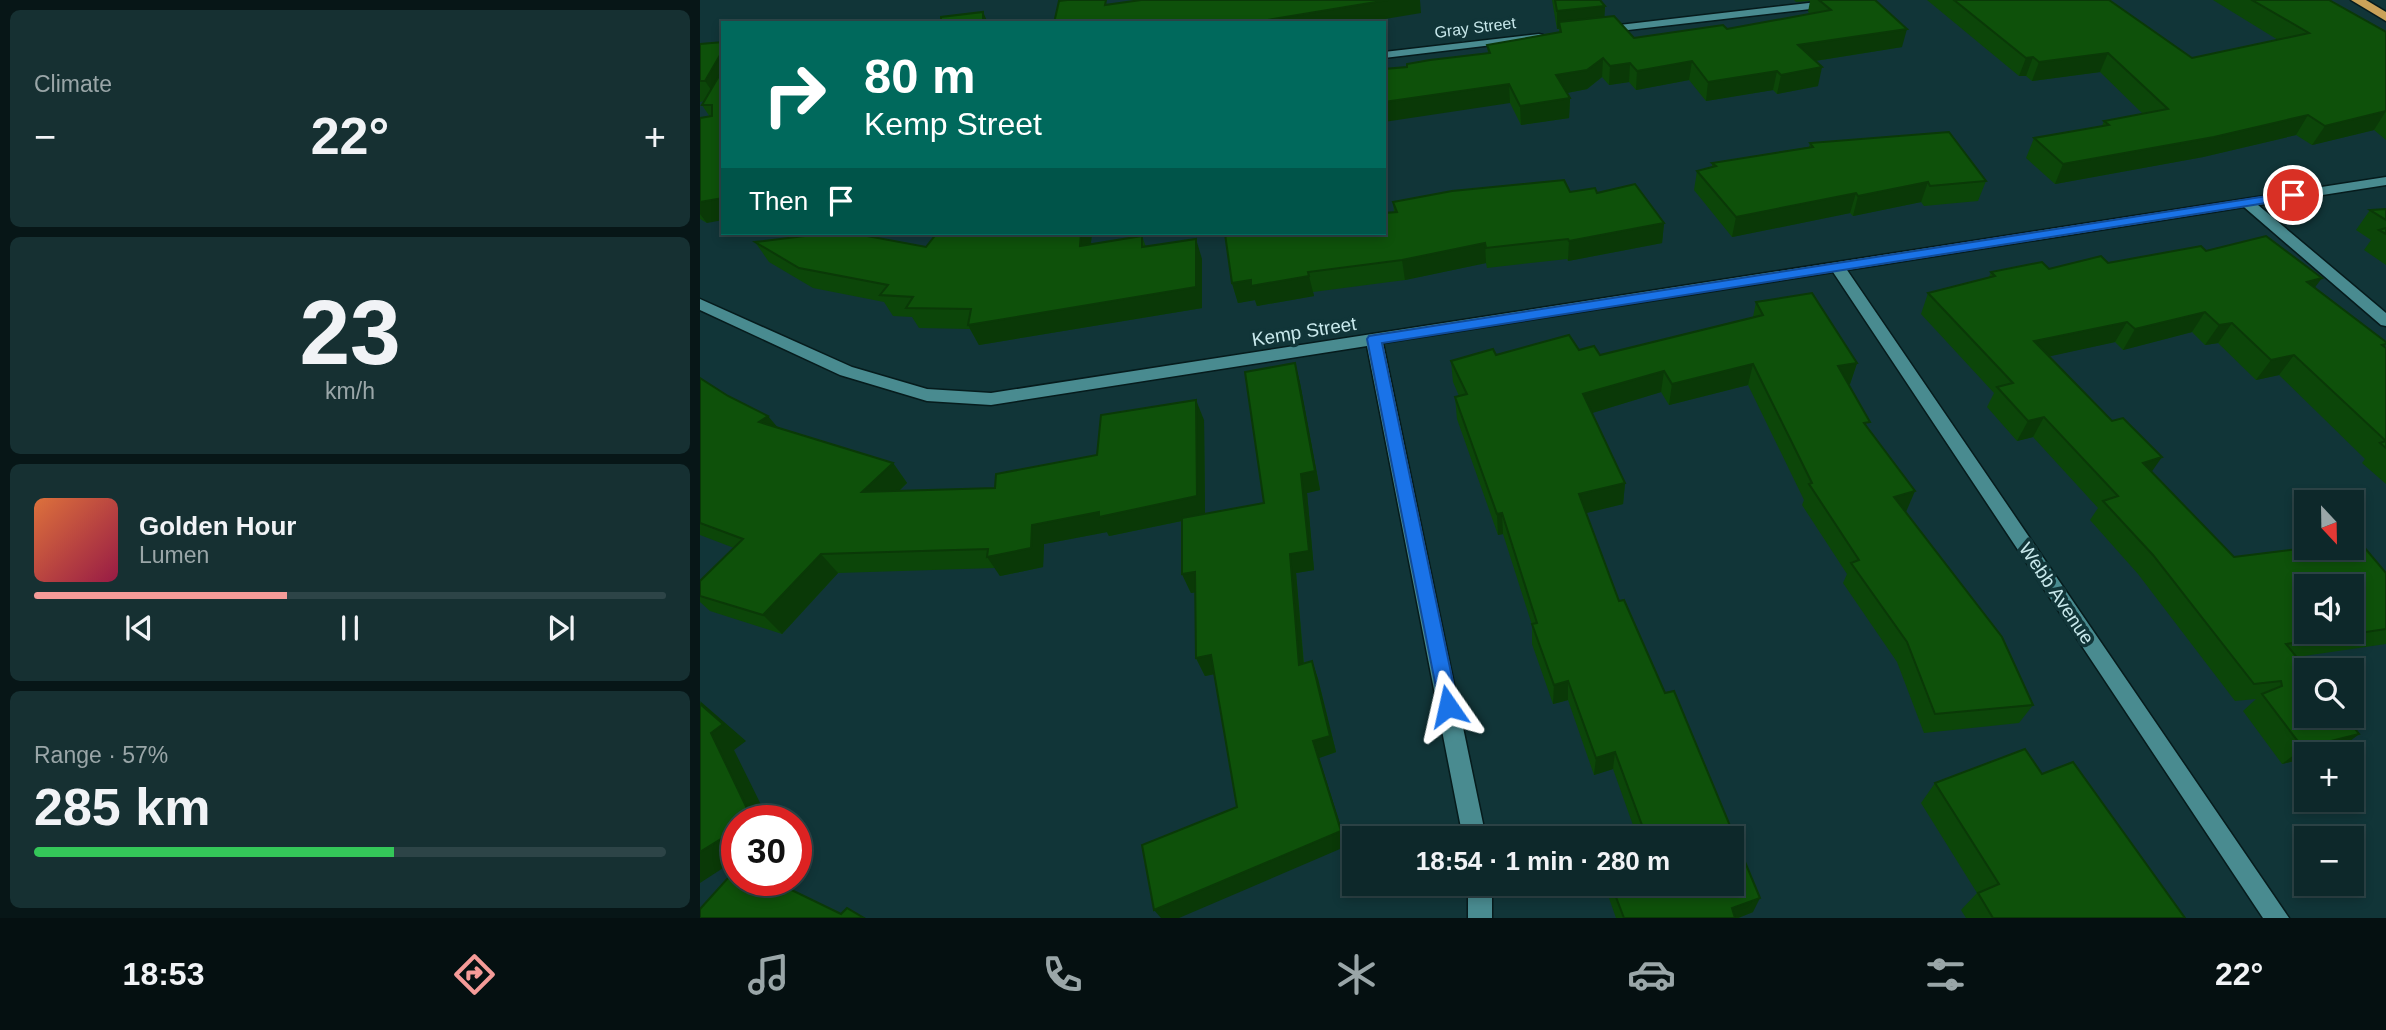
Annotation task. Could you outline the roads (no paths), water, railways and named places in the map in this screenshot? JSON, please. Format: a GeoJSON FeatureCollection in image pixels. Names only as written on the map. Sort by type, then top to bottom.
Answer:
{"type":"FeatureCollection","features":[{"type":"Feature","properties":{"kind":"highway"},"geometry":{"type":"LineString","coordinates":[[2357,0],[2386,17]]}},
{"type":"Feature","properties":{"kind":"street"},"geometry":{"type":"LineString","coordinates":[[1589,31],[1863,0]]}},
{"type":"Feature","properties":{"kind":"street","name":"Gray Street"},"geometry":{"type":"LineString","coordinates":[[1386,55],[1548,36]]}},
{"type":"Feature","properties":{"kind":"street","name":"Kemp Street"},"geometry":{"type":"LineString","coordinates":[[700,304],[856,375],[927,395],[991,399],[2386,181]]}},
{"type":"Feature","properties":{"kind":"street"},"geometry":{"type":"LineString","coordinates":[[2247,203],[2386,321]]}},
{"type":"Feature","properties":{"kind":"street","name":"Webb Avenue"},"geometry":{"type":"LineString","coordinates":[[1838,268],[2277,918]]}},
{"type":"Feature","properties":{"kind":"street"},"geometry":{"type":"LineString","coordinates":[[1374,339],[1473,826]]}},
{"type":"Feature","properties":{"kind":"street"},"geometry":{"type":"LineString","coordinates":[[1480,896],[1480,918]]}}]}
